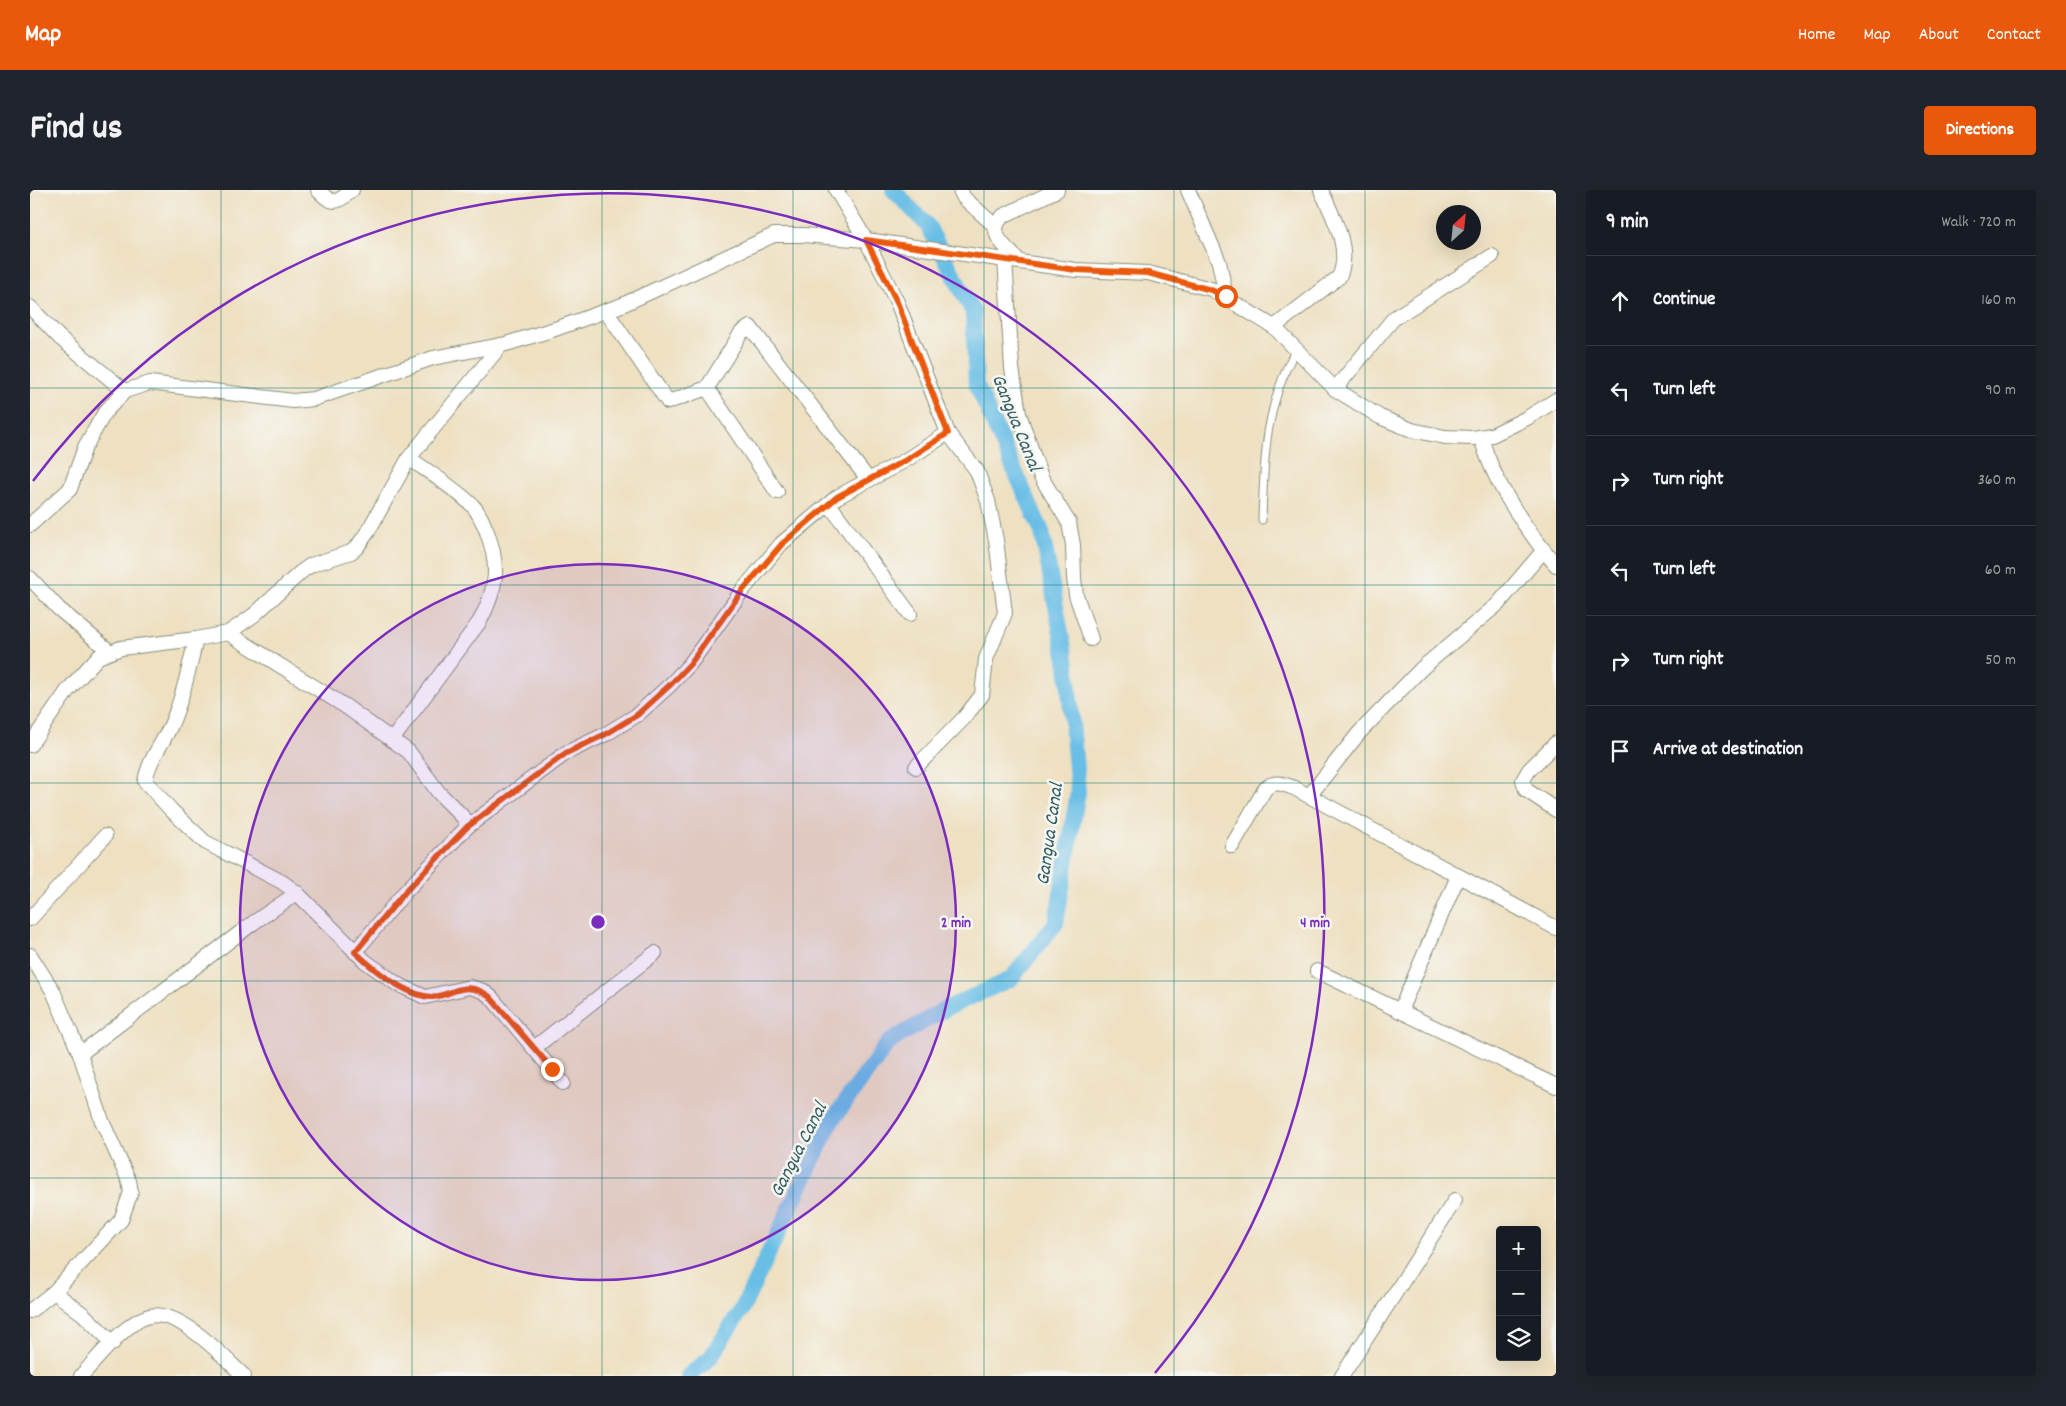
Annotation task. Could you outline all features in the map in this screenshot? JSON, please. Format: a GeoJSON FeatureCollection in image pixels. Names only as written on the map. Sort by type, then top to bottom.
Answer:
{"type":"FeatureCollection","features":[{"type":"Feature","properties":{"kind":"street"},"geometry":{"type":"LineString","coordinates":[[318,190],[327,199],[332,201],[338,201],[352,190]]}},
{"type":"Feature","properties":{"kind":"street"},"geometry":{"type":"LineString","coordinates":[[836,190],[866,240],[897,302],[948,433],[977,471],[988,501],[1005,613],[986,659],[982,695],[964,718],[916,766]]}},
{"type":"Feature","properties":{"kind":"street"},"geometry":{"type":"LineString","coordinates":[[960,190],[964,198],[995,226],[997,236],[1019,261]]}},
{"type":"Feature","properties":{"kind":"street"},"geometry":{"type":"LineString","coordinates":[[995,226],[1003,216],[1057,190]]}},
{"type":"Feature","properties":{"kind":"street"},"geometry":{"type":"LineString","coordinates":[[1188,190],[1219,262],[1226,296]]}},
{"type":"Feature","properties":{"kind":"street"},"geometry":{"type":"LineString","coordinates":[[1274,328],[1339,277],[1344,266],[1344,252],[1340,236],[1321,190]]}},
{"type":"Feature","properties":{"kind":"street"},"geometry":{"type":"LineString","coordinates":[[30,525],[70,489],[91,434],[105,412],[125,391],[150,383],[262,398],[293,401],[314,399],[433,358],[501,345],[606,311],[774,235],[803,235],[866,240],[1076,270],[1148,273],[1211,290],[1226,296],[1274,328],[1335,389],[1380,417],[1412,430],[1445,437],[1481,437],[1492,435],[1556,400]]}},
{"type":"Feature","properties":{"kind":"street"},"geometry":{"type":"LineString","coordinates":[[1335,389],[1394,318],[1492,256]]}},
{"type":"Feature","properties":{"kind":"street"},"geometry":{"type":"LineString","coordinates":[[999,258],[1019,414],[1041,477],[1069,523],[1074,545],[1076,595],[1091,638]]}},
{"type":"Feature","properties":{"kind":"street"},"geometry":{"type":"LineString","coordinates":[[30,307],[60,338],[125,391]]}},
{"type":"Feature","properties":{"kind":"street"},"geometry":{"type":"LineString","coordinates":[[606,311],[668,402],[707,388],[741,333],[750,327],[868,479]]}},
{"type":"Feature","properties":{"kind":"street"},"geometry":{"type":"LineString","coordinates":[[30,745],[68,690],[91,664],[109,651],[228,633],[254,615],[306,568],[351,552],[367,533],[410,458],[501,345]]}},
{"type":"Feature","properties":{"kind":"street"},"geometry":{"type":"LineString","coordinates":[[707,388],[777,492]]}},
{"type":"Feature","properties":{"kind":"street"},"geometry":{"type":"LineString","coordinates":[[355,952],[405,892],[467,827],[566,753],[606,734],[637,715],[690,664],[742,591],[782,544],[829,504],[868,479],[906,460],[948,433]]}},
{"type":"Feature","properties":{"kind":"street"},"geometry":{"type":"LineString","coordinates":[[1481,437],[1491,469],[1544,550],[1556,565]]}},
{"type":"Feature","properties":{"kind":"street"},"geometry":{"type":"LineString","coordinates":[[392,740],[480,621],[490,602],[497,569],[482,518],[473,506],[410,458]]}},
{"type":"Feature","properties":{"kind":"street"},"geometry":{"type":"LineString","coordinates":[[829,504],[910,614]]}},
{"type":"Feature","properties":{"kind":"street"},"geometry":{"type":"LineString","coordinates":[[1309,796],[1359,732],[1422,668],[1498,604],[1544,550]]}},
{"type":"Feature","properties":{"kind":"street"},"geometry":{"type":"LineString","coordinates":[[30,578],[59,608],[109,651]]}},
{"type":"Feature","properties":{"kind":"street"},"geometry":{"type":"LineString","coordinates":[[228,633],[345,706],[409,752],[439,793],[464,818],[467,827]]}},
{"type":"Feature","properties":{"kind":"street"},"geometry":{"type":"LineString","coordinates":[[196,639],[183,693],[170,727],[147,767],[145,781],[171,810],[205,842],[269,874],[297,893],[355,952],[397,984],[425,996],[470,987],[483,991],[563,1083]]}},
{"type":"Feature","properties":{"kind":"street"},"geometry":{"type":"LineString","coordinates":[[1556,743],[1529,770],[1522,780],[1526,790],[1556,810]]}},
{"type":"Feature","properties":{"kind":"street"},"geometry":{"type":"LineString","coordinates":[[1232,846],[1269,785],[1280,783],[1309,796],[1556,928]]}},
{"type":"Feature","properties":{"kind":"street"},"geometry":{"type":"LineString","coordinates":[[30,919],[105,836]]}},
{"type":"Feature","properties":{"kind":"street"},"geometry":{"type":"LineString","coordinates":[[1400,1011],[1458,876]]}},
{"type":"Feature","properties":{"kind":"street"},"geometry":{"type":"LineString","coordinates":[[80,1054],[253,923],[297,893]]}},
{"type":"Feature","properties":{"kind":"street"},"geometry":{"type":"LineString","coordinates":[[534,1048],[655,953]]}},
{"type":"Feature","properties":{"kind":"street"},"geometry":{"type":"LineString","coordinates":[[30,954],[52,991],[80,1054],[102,1121],[129,1181],[131,1192],[121,1220],[54,1292],[30,1312]]}},
{"type":"Feature","properties":{"kind":"street"},"geometry":{"type":"LineString","coordinates":[[1317,971],[1556,1086]]}},
{"type":"Feature","properties":{"kind":"street"},"geometry":{"type":"LineString","coordinates":[[1342,1376],[1455,1200]]}},
{"type":"Feature","properties":{"kind":"street"},"geometry":{"type":"LineString","coordinates":[[54,1292],[83,1314],[113,1342]]}},
{"type":"Feature","properties":{"kind":"street"},"geometry":{"type":"LineString","coordinates":[[81,1376],[130,1326],[155,1314],[195,1331],[244,1376]]}},
{"type":"Feature","properties":{"kind":"lane"},"geometry":{"type":"LineString","coordinates":[[1262,520],[1267,433],[1277,390],[1296,348]]}},
{"type":"Feature","properties":{"kind":"waterway","name":"Gangua Canal"},"geometry":{"type":"LineString","coordinates":[[688,1376],[710,1358],[742,1309],[831,1122],[889,1042],[945,1009],[1011,979],[1056,923],[1078,792],[1067,665],[1042,532],[976,384],[973,312],[928,226],[893,190]]}},
{"type":"Feature","properties":{"kind":"route"},"geometry":{"type":"LineString","coordinates":[[552,1069],[483,991],[470,987],[435,996],[425,996],[397,984],[377,971],[355,952],[405,892],[467,827],[489,809],[513,795],[541,770],[566,753],[606,734],[637,715],[671,684],[690,664],[742,591],[782,544],[837,497],[906,460],[948,433],[914,342],[897,302],[866,240],[1076,270],[1148,273],[1183,281],[1226,296]]}}]}
